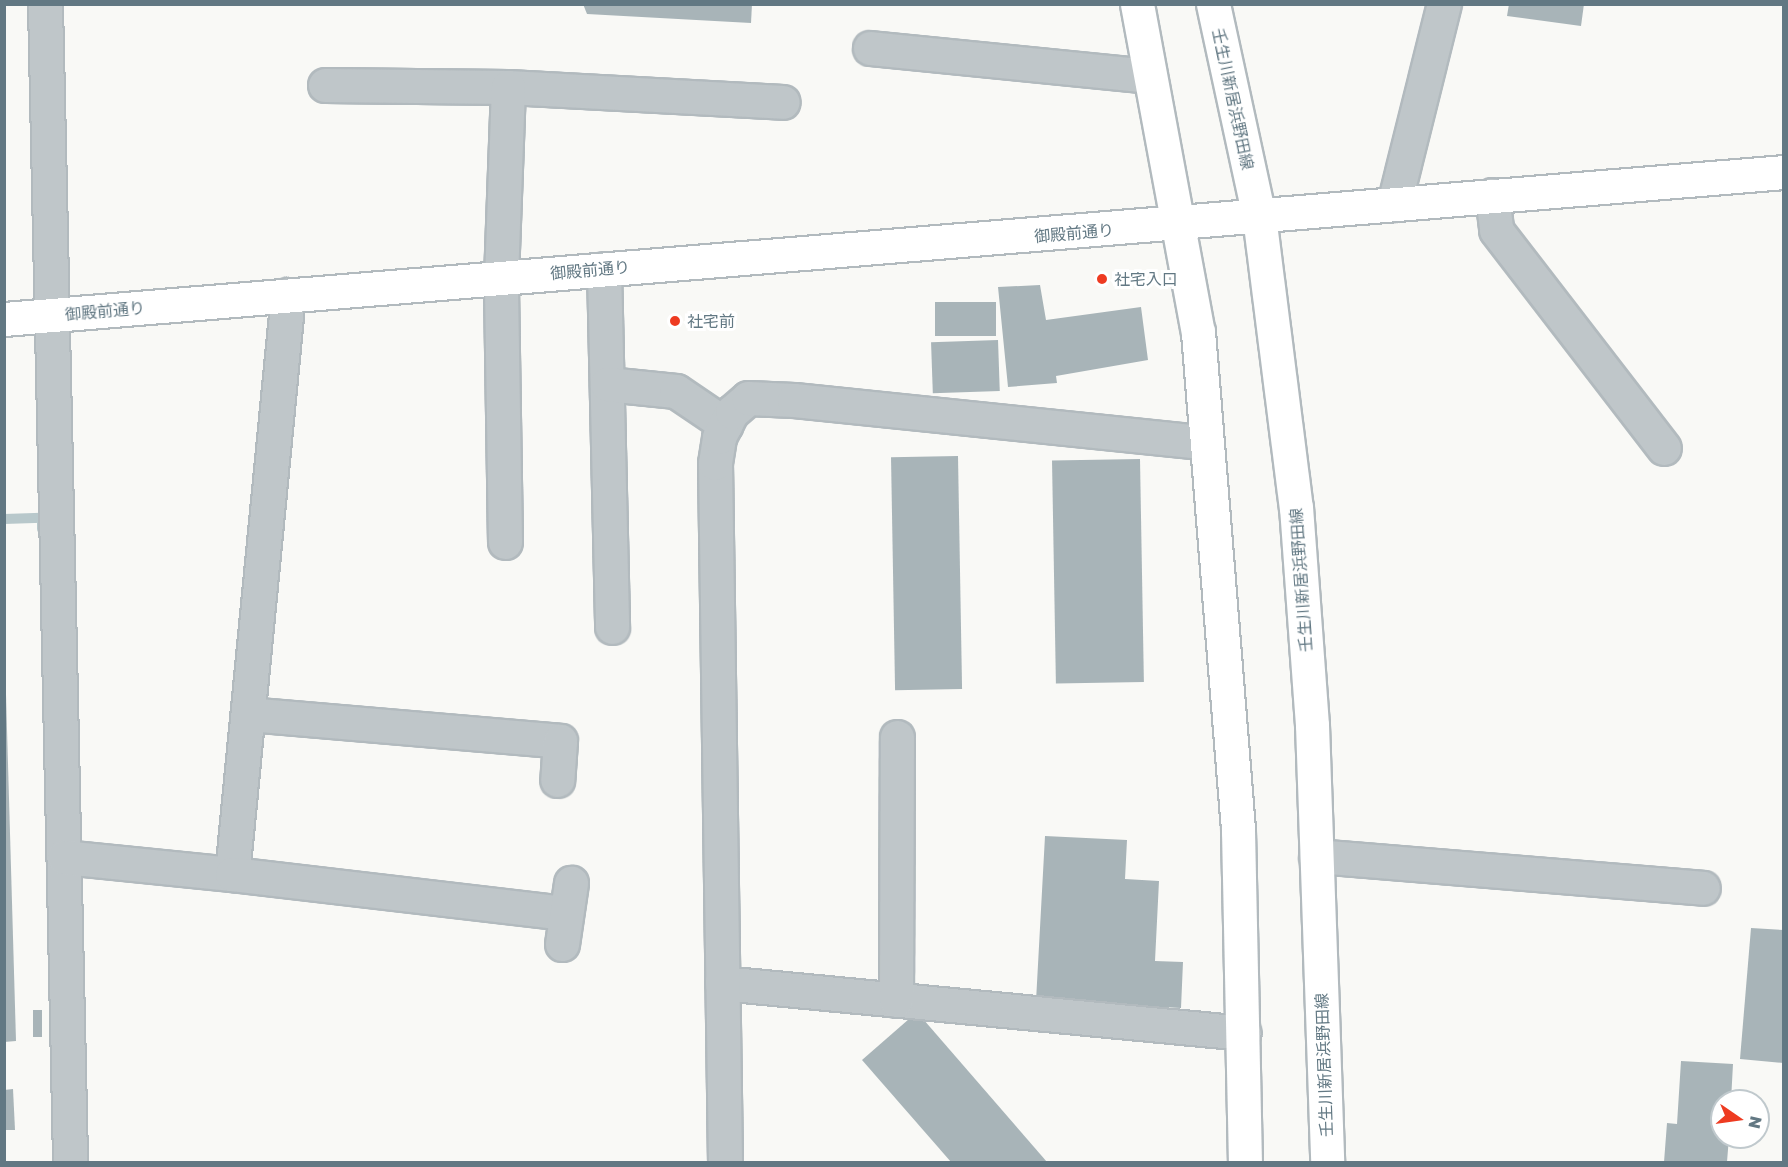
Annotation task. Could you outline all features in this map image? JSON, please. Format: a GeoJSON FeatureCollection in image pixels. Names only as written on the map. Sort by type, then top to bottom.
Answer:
{"type":"FeatureCollection","features":[{"type":"Feature","properties":{"kind":"main road"},"geometry":{"type":"LineString","coordinates":[[1137,4],[1175,225],[1198,332],[1238,830],[1245,1162]]}},
{"type":"Feature","properties":{"kind":"main road","name":"壬生川新居浜野田線"},"geometry":{"type":"LineString","coordinates":[[1213,4],[1259,216],[1296,507],[1316,856],[1327,1162]]}},
{"type":"Feature","properties":{"kind":"main road","name":"御殿前通り"},"geometry":{"type":"LineString","coordinates":[[4,319],[604,269],[1175,225],[1492,195],[1784,172]]}},
{"type":"Feature","properties":{"kind":"street"},"geometry":{"type":"LineString","coordinates":[[45,4],[70,1162]]}},
{"type":"Feature","properties":{"kind":"street"},"geometry":{"type":"LineString","coordinates":[[1394,204],[1444,4]]}},
{"type":"Feature","properties":{"kind":"street"},"geometry":{"type":"LineString","coordinates":[[870,48],[1150,75]]}},
{"type":"Feature","properties":{"kind":"street"},"geometry":{"type":"LineString","coordinates":[[325,85],[508,87],[783,102]]}},
{"type":"Feature","properties":{"kind":"street"},"geometry":{"type":"LineString","coordinates":[[505,542],[501,278],[508,87]]}},
{"type":"Feature","properties":{"kind":"street"},"geometry":{"type":"LineString","coordinates":[[1492,195],[1496,230],[1664,448]]}},
{"type":"Feature","properties":{"kind":"street"},"geometry":{"type":"LineString","coordinates":[[604,269],[612,627]]}},
{"type":"Feature","properties":{"kind":"street"},"geometry":{"type":"LineString","coordinates":[[232,874],[288,295]]}},
{"type":"Feature","properties":{"kind":"street"},"geometry":{"type":"LineString","coordinates":[[607,384],[676,391],[726,425]]}},
{"type":"Feature","properties":{"kind":"street"},"geometry":{"type":"LineString","coordinates":[[725,1162],[715,463],[726,425],[748,398],[1207,443]]}},
{"type":"Feature","properties":{"kind":"street"},"geometry":{"type":"LineString","coordinates":[[248,714],[560,741],[557,780]]}},
{"type":"Feature","properties":{"kind":"street"},"geometry":{"type":"LineString","coordinates":[[896,1000],[897,737]]}},
{"type":"Feature","properties":{"kind":"street"},"geometry":{"type":"LineString","coordinates":[[1316,856],[1703,888]]}},
{"type":"Feature","properties":{"kind":"street"},"geometry":{"type":"LineString","coordinates":[[64,857],[566,913]]}},
{"type":"Feature","properties":{"kind":"street"},"geometry":{"type":"LineString","coordinates":[[722,983],[1244,1033]]}},
{"type":"Feature","properties":{"kind":"building"},"geometry":{"type":"Polygon","coordinates":[[[583,4],[752,4],[751,23],[587,14],[583,4]]]}},
{"type":"Feature","properties":{"kind":"building"},"geometry":{"type":"Polygon","coordinates":[[[1509,4],[1584,4],[1581,26],[1507,16],[1509,4]]]}},
{"type":"Feature","properties":{"kind":"building"},"geometry":{"type":"Polygon","coordinates":[[[1040,285],[1046,320],[1141,307],[1148,360],[1056,376],[1057,383],[1008,387],[998,287],[1040,285]]]}},
{"type":"Feature","properties":{"kind":"building"},"geometry":{"type":"Polygon","coordinates":[[[935,302],[996,302],[996,336],[935,336],[935,302]]]}},
{"type":"Feature","properties":{"kind":"building"},"geometry":{"type":"Polygon","coordinates":[[[998,340],[1000,391],[933,393],[931,342],[998,340]]]}},
{"type":"Feature","properties":{"kind":"building"},"geometry":{"type":"Polygon","coordinates":[[[958,456],[962,689],[895,690],[891,457],[958,456]]]}},
{"type":"Feature","properties":{"kind":"building"},"geometry":{"type":"Polygon","coordinates":[[[1140,459],[1144,682],[1056,684],[1052,461],[1140,459]]]}},
{"type":"Feature","properties":{"kind":"building"},"geometry":{"type":"Polygon","coordinates":[[[4,625],[16,1041],[4,1042],[4,625]]]}},
{"type":"Feature","properties":{"kind":"building"},"geometry":{"type":"Polygon","coordinates":[[[1045,836],[1127,840],[1125,879],[1159,881],[1155,961],[1183,962],[1181,1008],[1036,1001],[1045,836]]]}},
{"type":"Feature","properties":{"kind":"building"},"geometry":{"type":"Polygon","coordinates":[[[1751,928],[1784,930],[1784,1063],[1740,1059],[1751,928]]]}},
{"type":"Feature","properties":{"kind":"building"},"geometry":{"type":"Polygon","coordinates":[[[33,1010],[42,1010],[42,1037],[33,1037],[33,1010]]]}},
{"type":"Feature","properties":{"kind":"building"},"geometry":{"type":"Polygon","coordinates":[[[917,1012],[1047,1162],[951,1162],[862,1060],[917,1012]]]}},
{"type":"Feature","properties":{"kind":"building"},"geometry":{"type":"Polygon","coordinates":[[[1681,1061],[1733,1064],[1732,1089],[1710,1089],[1710,1149],[1728,1149],[1727,1162],[1664,1162],[1667,1123],[1677,1124],[1681,1061]]]}},
{"type":"Feature","properties":{"kind":"building"},"geometry":{"type":"Polygon","coordinates":[[[13,1089],[15,1130],[4,1130],[4,1090],[13,1089]]]}},
{"type":"Feature","properties":{"kind":"waterway"},"geometry":{"type":"LineString","coordinates":[[4,519],[42,518],[42,529]]}},
{"type":"Feature","properties":{"kind":"place","name":"社宅入口"},"geometry":{"type":"Point","coordinates":[1102,279]}},
{"type":"Feature","properties":{"kind":"place","name":"社宅前"},"geometry":{"type":"Point","coordinates":[675,321]}}]}
